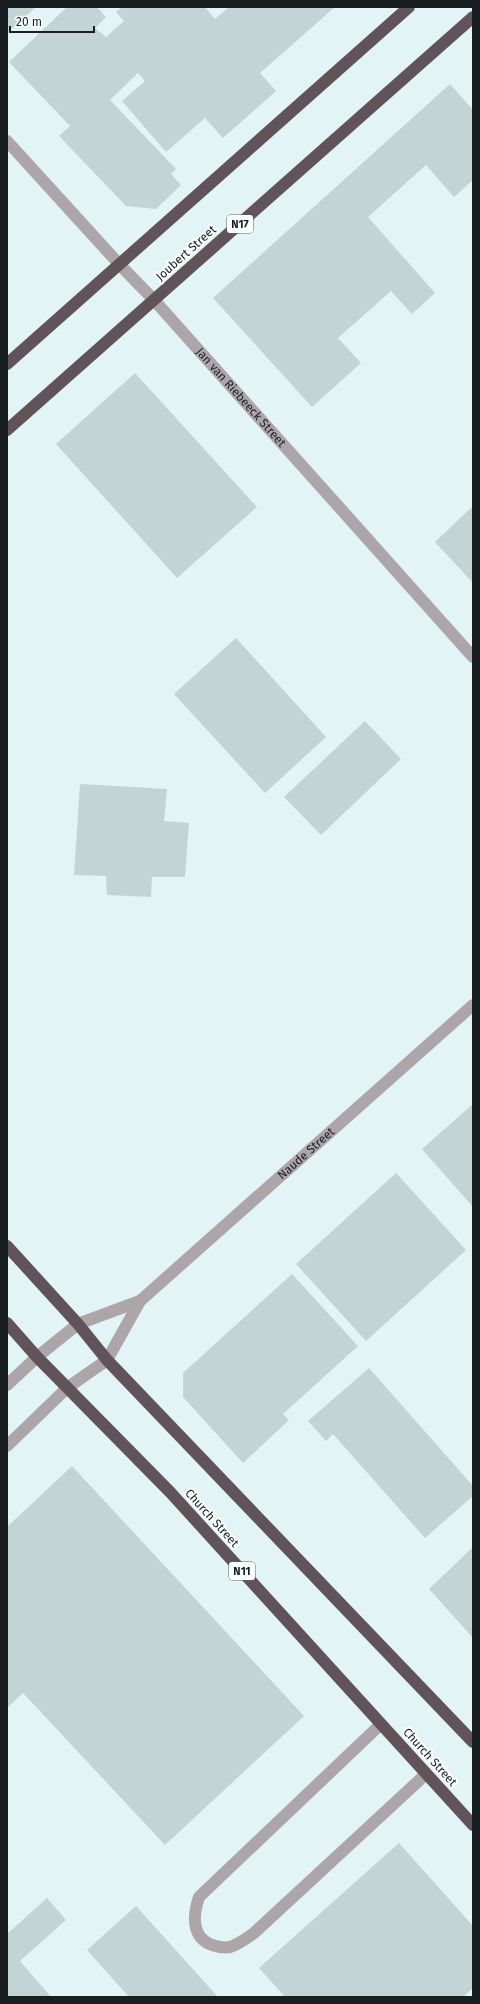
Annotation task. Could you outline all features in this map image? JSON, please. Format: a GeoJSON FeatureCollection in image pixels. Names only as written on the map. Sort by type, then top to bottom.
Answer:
{"type":"FeatureCollection","features":[{"type":"Feature","properties":{"kind":"highway"},"geometry":{"type":"LineString","coordinates":[[7,364],[409,7]]}},
{"type":"Feature","properties":{"kind":"highway","name":"Joubert Street"},"geometry":{"type":"LineString","coordinates":[[7,430],[473,17]]}},
{"type":"Feature","properties":{"kind":"highway"},"geometry":{"type":"LineString","coordinates":[[7,1246],[78,1324],[107,1360],[473,1742]]}},
{"type":"Feature","properties":{"kind":"highway","name":"Church Street"},"geometry":{"type":"LineString","coordinates":[[7,1323],[37,1357],[170,1492],[473,1825]]}},
{"type":"Feature","properties":{"kind":"street","name":"Jan van Riebeeck Street"},"geometry":{"type":"LineString","coordinates":[[7,141],[118,264],[154,300],[473,657]]}},
{"type":"Feature","properties":{"kind":"street","name":"Naude Street"},"geometry":{"type":"LineString","coordinates":[[107,1360],[140,1301],[473,1005]]}},
{"type":"Feature","properties":{"kind":"street","name":"Naude Street"},"geometry":{"type":"LineString","coordinates":[[7,1385],[37,1357],[78,1324],[140,1301]]}},
{"type":"Feature","properties":{"kind":"street"},"geometry":{"type":"LineString","coordinates":[[7,1446],[67,1388],[107,1360]]}},
{"type":"Feature","properties":{"kind":"street"},"geometry":{"type":"LineString","coordinates":[[381,1724],[199,1897],[195,1909],[194,1920],[196,1931],[201,1938],[209,1944],[218,1947],[230,1947],[242,1942],[254,1933],[426,1774]]}},
{"type":"Feature","properties":{"kind":"building"},"geometry":{"type":"Polygon","coordinates":[[[7,7],[36,7],[7,33],[7,7]]]}},
{"type":"Feature","properties":{"kind":"building"},"geometry":{"type":"Polygon","coordinates":[[[67,7],[97,7],[106,17],[95,28],[106,37],[124,21],[116,12],[122,7],[205,7],[215,19],[229,7],[335,7],[260,73],[276,91],[223,138],[205,118],[166,152],[122,101],[145,81],[138,73],[110,100],[176,169],[171,174],[181,185],[156,209],[126,206],[59,136],[70,126],[9,62],[67,7]]]}},
{"type":"Feature","properties":{"kind":"building"},"geometry":{"type":"Polygon","coordinates":[[[450,84],[473,110],[473,180],[454,197],[426,165],[368,217],[435,293],[412,314],[391,291],[338,338],[361,363],[312,407],[213,298],[450,84]]]}},
{"type":"Feature","properties":{"kind":"building"},"geometry":{"type":"Polygon","coordinates":[[[135,373],[257,507],[177,578],[56,444],[135,373]]]}},
{"type":"Feature","properties":{"kind":"building"},"geometry":{"type":"Polygon","coordinates":[[[473,506],[473,583],[435,542],[473,506]]]}},
{"type":"Feature","properties":{"kind":"building"},"geometry":{"type":"Polygon","coordinates":[[[236,638],[326,737],[265,793],[174,694],[236,638]]]}},
{"type":"Feature","properties":{"kind":"building"},"geometry":{"type":"Polygon","coordinates":[[[365,721],[401,759],[321,835],[284,797],[365,721]]]}},
{"type":"Feature","properties":{"kind":"building"},"geometry":{"type":"Polygon","coordinates":[[[80,784],[167,789],[164,821],[189,823],[185,877],[152,877],[151,897],[107,895],[106,876],[74,875],[80,784]]]}},
{"type":"Feature","properties":{"kind":"building"},"geometry":{"type":"Polygon","coordinates":[[[473,1104],[473,1207],[422,1149],[473,1104]]]}},
{"type":"Feature","properties":{"kind":"building"},"geometry":{"type":"Polygon","coordinates":[[[396,1173],[466,1250],[366,1341],[296,1264],[396,1173]]]}},
{"type":"Feature","properties":{"kind":"building"},"geometry":{"type":"Polygon","coordinates":[[[292,1274],[358,1346],[283,1414],[289,1420],[243,1463],[183,1397],[183,1373],[292,1274]]]}},
{"type":"Feature","properties":{"kind":"building"},"geometry":{"type":"Polygon","coordinates":[[[369,1368],[473,1486],[473,1496],[425,1538],[333,1434],[326,1441],[308,1421],[369,1368]]]}},
{"type":"Feature","properties":{"kind":"building"},"geometry":{"type":"Polygon","coordinates":[[[72,1466],[304,1716],[165,1845],[23,1693],[7,1708],[7,1527],[72,1466]]]}},
{"type":"Feature","properties":{"kind":"building"},"geometry":{"type":"Polygon","coordinates":[[[473,1547],[473,1638],[429,1589],[473,1547]]]}},
{"type":"Feature","properties":{"kind":"building"},"geometry":{"type":"Polygon","coordinates":[[[399,1843],[473,1926],[473,1988],[463,1997],[285,1997],[259,1968],[399,1843]]]}},
{"type":"Feature","properties":{"kind":"building"},"geometry":{"type":"Polygon","coordinates":[[[47,1898],[66,1920],[20,1961],[51,1997],[7,1997],[7,1934],[47,1898]]]}},
{"type":"Feature","properties":{"kind":"building"},"geometry":{"type":"Polygon","coordinates":[[[136,1906],[218,1997],[129,1997],[87,1950],[136,1906]]]}}]}
